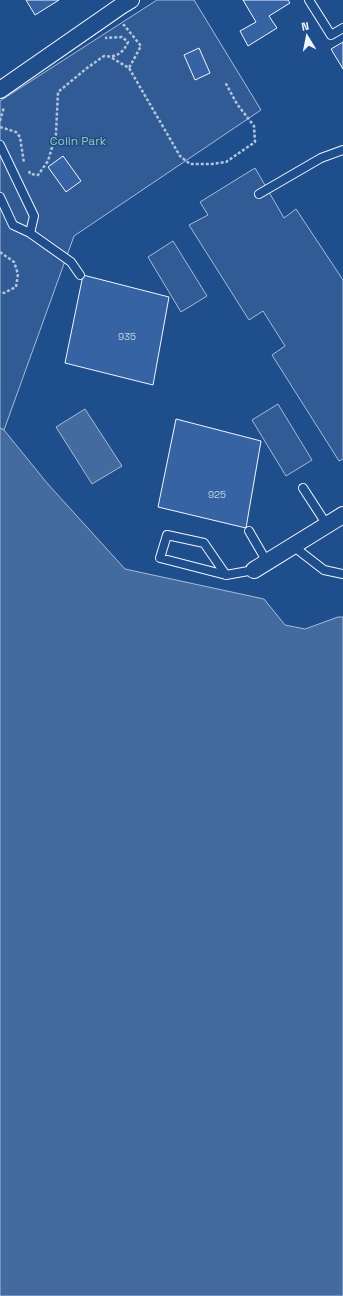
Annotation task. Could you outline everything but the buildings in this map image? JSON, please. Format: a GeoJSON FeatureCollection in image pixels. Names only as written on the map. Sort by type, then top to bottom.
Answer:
{"type":"FeatureCollection","features":[{"type":"Feature","properties":{"kind":"street"},"geometry":{"type":"LineString","coordinates":[[0,90],[123,2]]}},
{"type":"Feature","properties":{"kind":"street"},"geometry":{"type":"LineString","coordinates":[[261,566],[343,515]]}},
{"type":"Feature","properties":{"kind":"lane"},"geometry":{"type":"LineString","coordinates":[[309,0],[331,35],[343,28]]}},
{"type":"Feature","properties":{"kind":"lane"},"geometry":{"type":"LineString","coordinates":[[0,145],[34,216],[30,233]]}},
{"type":"Feature","properties":{"kind":"lane"},"geometry":{"type":"LineString","coordinates":[[259,194],[321,158],[343,150]]}},
{"type":"Feature","properties":{"kind":"lane"},"geometry":{"type":"LineString","coordinates":[[0,197],[13,225],[30,233],[71,262],[80,275]]}},
{"type":"Feature","properties":{"kind":"lane"},"geometry":{"type":"LineString","coordinates":[[303,488],[327,525]]}},
{"type":"Feature","properties":{"kind":"lane"},"geometry":{"type":"LineString","coordinates":[[226,575],[204,543],[167,536],[160,558],[226,575],[261,566],[249,531]]}},
{"type":"Feature","properties":{"kind":"lane"},"geometry":{"type":"LineString","coordinates":[[293,546],[324,570],[343,574]]}},
{"type":"Feature","properties":{"kind":"path"},"geometry":{"type":"LineString","coordinates":[[118,30],[124,25],[141,46],[129,68]]}},
{"type":"Feature","properties":{"kind":"path"},"geometry":{"type":"LineString","coordinates":[[99,42],[112,34]]}},
{"type":"Feature","properties":{"kind":"path"},"geometry":{"type":"LineString","coordinates":[[105,38],[122,37],[128,42],[125,51],[112,58]]}},
{"type":"Feature","properties":{"kind":"path"},"geometry":{"type":"LineString","coordinates":[[28,169],[30,174],[38,176],[48,161],[56,134],[58,92],[104,56],[112,58],[129,68],[180,156],[190,164],[212,164],[226,162],[255,142],[254,126],[237,104],[225,82]]}},
{"type":"Feature","properties":{"kind":"path"},"geometry":{"type":"LineString","coordinates":[[0,121],[2,108],[8,104]]}},
{"type":"Feature","properties":{"kind":"path"},"geometry":{"type":"LineString","coordinates":[[0,127],[16,132],[20,137],[25,164]]}},
{"type":"Feature","properties":{"kind":"path"},"geometry":{"type":"LineString","coordinates":[[0,252],[14,262],[18,274],[16,287],[4,293],[0,292]]}},
{"type":"Feature","properties":{"kind":"shaded area","name":"Colin Park"},"geometry":{"type":"Polygon","coordinates":[[[157,0],[194,0],[261,110],[74,236],[4,430],[0,428],[0,101],[157,0]]]}},
{"type":"Feature","properties":{"kind":"shaded area"},"geometry":{"type":"Polygon","coordinates":[[[255,168],[284,218],[296,209],[343,280],[343,459],[339,461],[272,355],[285,346],[263,311],[249,320],[189,225],[208,215],[200,202],[255,168]]]}},
{"type":"Feature","properties":{"kind":"shaded area"},"geometry":{"type":"Polygon","coordinates":[[[173,241],[207,296],[181,312],[148,257],[173,241]]]}},
{"type":"Feature","properties":{"kind":"shaded area"},"geometry":{"type":"Polygon","coordinates":[[[278,404],[312,460],[286,476],[252,420],[278,404]]]}},
{"type":"Feature","properties":{"kind":"shaded area"},"geometry":{"type":"Polygon","coordinates":[[[85,409],[122,466],[92,484],[56,427],[85,409]]]}},
{"type":"Feature","properties":{"kind":"shaded area"},"geometry":{"type":"Polygon","coordinates":[[[0,428],[4,430],[47,483],[125,569],[264,599],[285,625],[305,629],[338,617],[343,617],[343,1296],[0,1296],[0,428]]]}}]}
